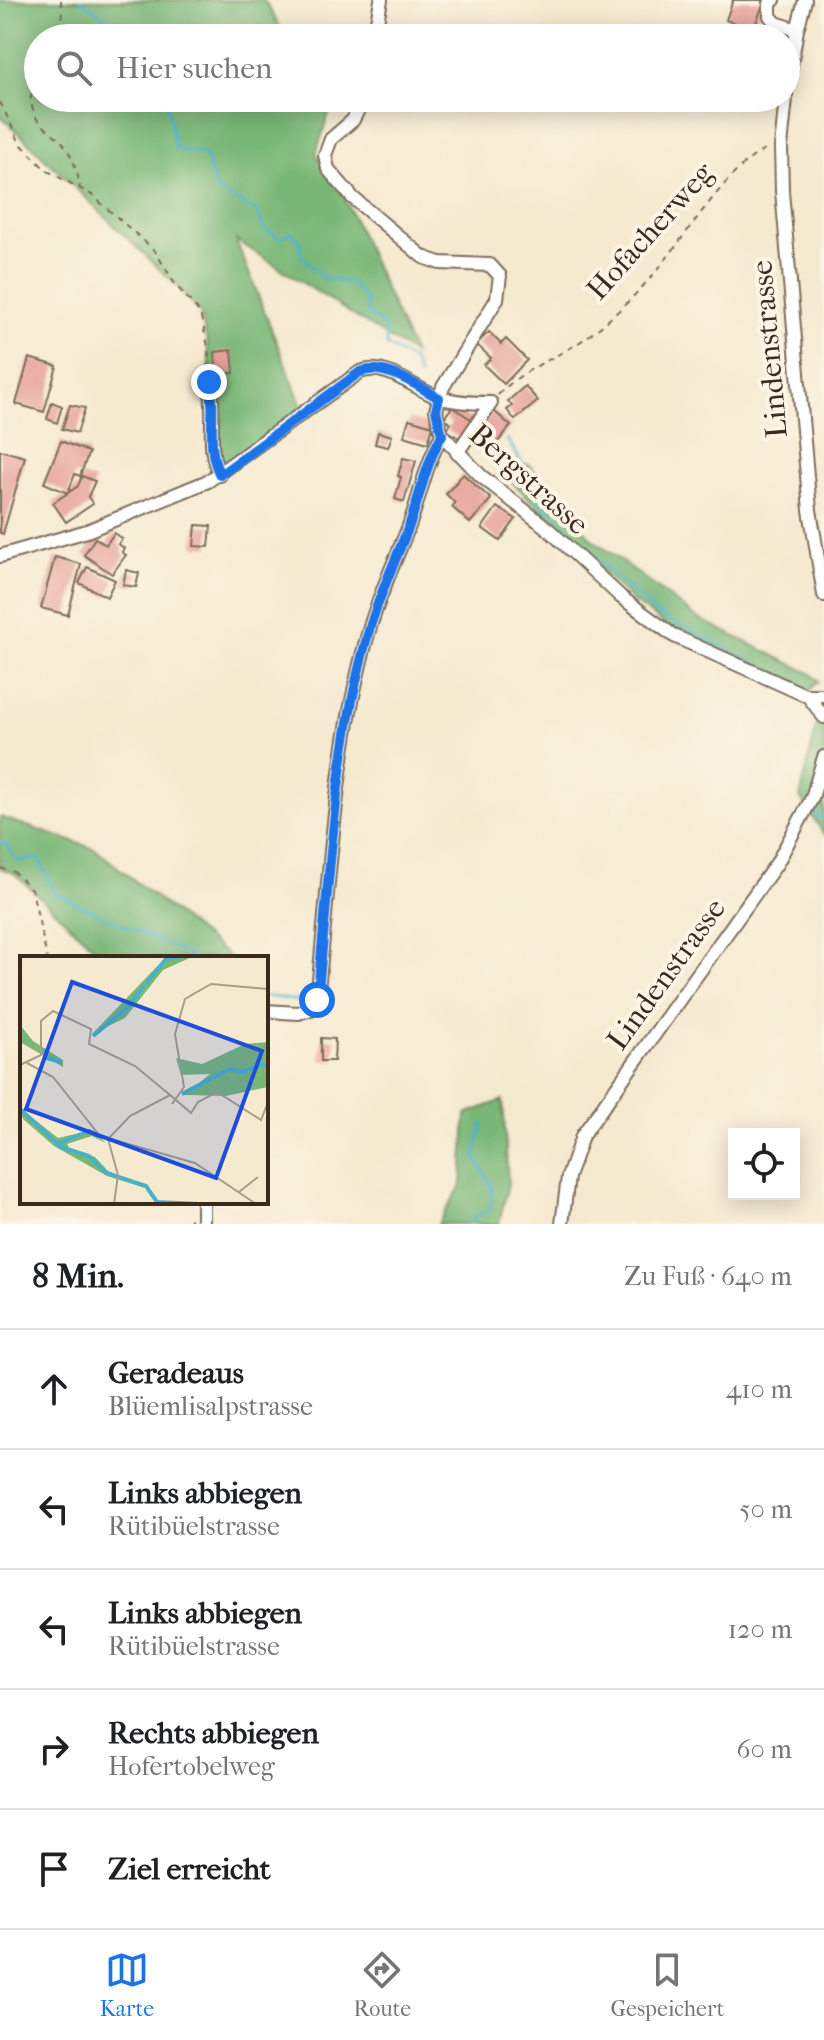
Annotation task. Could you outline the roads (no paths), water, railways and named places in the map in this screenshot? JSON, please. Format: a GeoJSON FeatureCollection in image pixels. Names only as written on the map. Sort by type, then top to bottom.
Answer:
{"type":"FeatureCollection","features":[{"type":"Feature","properties":{"kind":"street"},"geometry":{"type":"LineString","coordinates":[[377,24],[381,0]]}},
{"type":"Feature","properties":{"kind":"street"},"geometry":{"type":"LineString","coordinates":[[774,0],[770,3],[770,16],[779,24]]}},
{"type":"Feature","properties":{"kind":"street","name":"Lindenstrasse"},"geometry":{"type":"LineString","coordinates":[[798,24],[800,1]]}},
{"type":"Feature","properties":{"kind":"street"},"geometry":{"type":"LineString","coordinates":[[357,112],[353,120],[331,139],[325,155],[328,169],[353,198],[423,257],[440,263],[490,265],[500,276],[497,299],[449,375],[439,398]]}},
{"type":"Feature","properties":{"kind":"street","name":"Lindenstrasse"},"geometry":{"type":"LineString","coordinates":[[784,112],[782,191],[810,510],[824,595]]}},
{"type":"Feature","properties":{"kind":"street"},"geometry":{"type":"LineString","coordinates":[[0,556],[87,531],[195,488],[220,475],[304,411],[369,368],[394,375],[439,398],[491,403],[457,453]]}},
{"type":"Feature","properties":{"kind":"street"},"geometry":{"type":"LineString","coordinates":[[209,382],[214,399],[211,451],[220,475]]}},
{"type":"Feature","properties":{"kind":"street","name":"Bergstrasse"},"geometry":{"type":"LineString","coordinates":[[439,398],[436,410],[442,435],[457,453],[500,493],[547,528],[621,597],[674,636],[808,696],[824,695]]}},
{"type":"Feature","properties":{"kind":"street"},"geometry":{"type":"LineString","coordinates":[[268,1011],[298,1013],[311,1009],[317,1000],[336,797],[353,695],[368,631],[414,513],[434,449],[442,435]]}},
{"type":"Feature","properties":{"kind":"street"},"geometry":{"type":"LineString","coordinates":[[808,696],[824,717]]}},
{"type":"Feature","properties":{"kind":"street","name":"Lindenstrasse"},"geometry":{"type":"LineString","coordinates":[[562,1224],[568,1177],[582,1136],[777,863],[812,798],[824,757]]}},
{"type":"Feature","properties":{"kind":"waterway"},"geometry":{"type":"LineString","coordinates":[[80,0],[114,24]]}},
{"type":"Feature","properties":{"kind":"waterway"},"geometry":{"type":"LineString","coordinates":[[169,112],[175,148],[205,155],[216,190],[257,212],[264,229],[280,238],[292,232],[300,242],[300,254],[323,278],[352,283],[367,301],[367,313],[385,327],[387,346],[413,361],[419,377]]}},
{"type":"Feature","properties":{"kind":"waterway"},"geometry":{"type":"LineString","coordinates":[[507,439],[526,470],[535,496],[655,613],[805,688]]}},
{"type":"Feature","properties":{"kind":"waterway"},"geometry":{"type":"LineString","coordinates":[[824,786],[814,808],[818,817],[824,818]]}},
{"type":"Feature","properties":{"kind":"waterway"},"geometry":{"type":"LineString","coordinates":[[0,842],[7,845],[17,861],[38,858],[56,894],[191,956]]}},
{"type":"Feature","properties":{"kind":"waterway"},"geometry":{"type":"LineString","coordinates":[[268,996],[304,1002]]}},
{"type":"Feature","properties":{"kind":"waterway"},"geometry":{"type":"LineString","coordinates":[[471,1224],[474,1218],[489,1210],[493,1189],[475,1156],[483,1124]]}}]}
